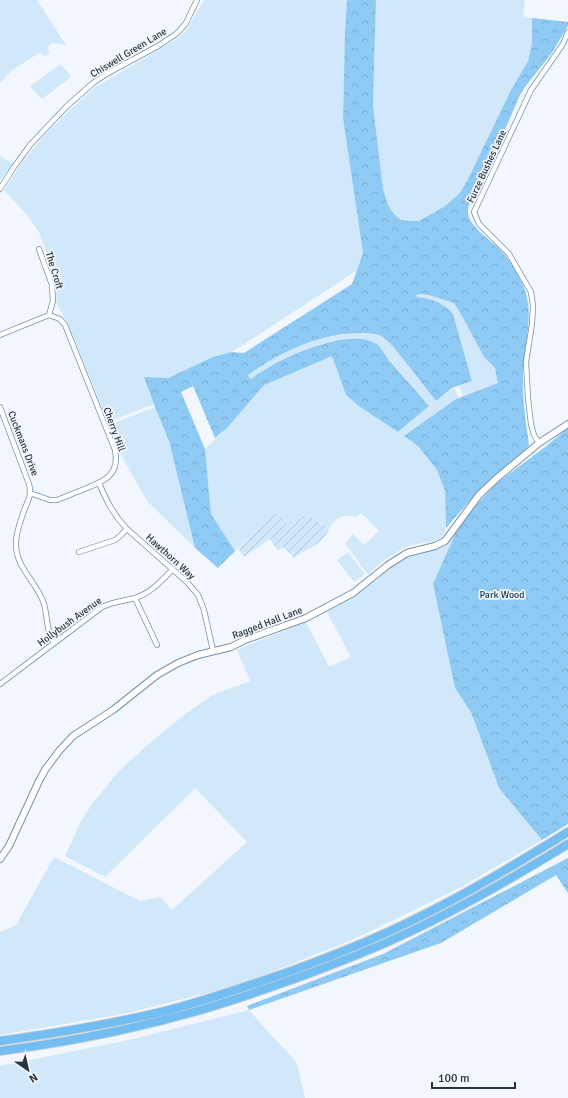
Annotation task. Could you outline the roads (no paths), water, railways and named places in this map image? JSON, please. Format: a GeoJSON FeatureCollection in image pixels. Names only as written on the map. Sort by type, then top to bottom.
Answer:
{"type":"FeatureCollection","features":[{"type":"Feature","properties":{"kind":"highway"},"geometry":{"type":"LineString","coordinates":[[0,1042],[76,1030],[169,1010],[248,987],[305,966],[418,918],[469,891],[568,832]]}},
{"type":"Feature","properties":{"kind":"highway"},"geometry":{"type":"LineString","coordinates":[[0,1051],[38,1046],[134,1027],[187,1014],[252,994],[337,963],[406,934],[470,902],[522,873],[568,844]]}},
{"type":"Feature","properties":{"kind":"street","name":"Chiswell Green Lane"},"geometry":{"type":"LineString","coordinates":[[0,188],[30,146],[67,106],[93,83],[176,34],[186,23],[197,0]]}},
{"type":"Feature","properties":{"kind":"street","name":"Furze Bushes Lane"},"geometry":{"type":"LineString","coordinates":[[538,443],[532,430],[526,362],[532,324],[533,306],[530,292],[508,254],[478,224],[474,212],[531,90],[562,44],[568,32]]}},
{"type":"Feature","properties":{"kind":"street","name":"The Croft"},"geometry":{"type":"LineString","coordinates":[[39,249],[48,272],[52,289],[53,301],[49,315]]}},
{"type":"Feature","properties":{"kind":"street"},"geometry":{"type":"LineString","coordinates":[[0,335],[49,315]]}},
{"type":"Feature","properties":{"kind":"street","name":"Cherry Hill"},"geometry":{"type":"LineString","coordinates":[[30,493],[53,501],[99,483],[106,480],[112,473],[117,458],[65,325],[60,319],[49,315]]}},
{"type":"Feature","properties":{"kind":"street","name":"Cuckmans Drive"},"geometry":{"type":"LineString","coordinates":[[0,407],[28,478],[30,493],[19,526],[16,552],[23,568],[41,596],[46,612],[48,632],[54,643]]}},
{"type":"Feature","properties":{"kind":"street","name":"Ragged Hall Lane"},"geometry":{"type":"LineString","coordinates":[[0,860],[9,846],[45,770],[66,743],[82,730],[113,710],[157,675],[178,662],[231,647],[245,640],[306,618],[353,593],[388,565],[407,553],[435,546],[445,541],[479,495],[538,443],[568,424]]}},
{"type":"Feature","properties":{"kind":"street","name":"Hawthorn Way"},"geometry":{"type":"LineString","coordinates":[[99,483],[108,505],[127,530],[193,589],[204,610],[213,651]]}},
{"type":"Feature","properties":{"kind":"street"},"geometry":{"type":"LineString","coordinates":[[79,552],[115,540],[127,530]]}},
{"type":"Feature","properties":{"kind":"street","name":"Hollybush Avenue"},"geometry":{"type":"LineString","coordinates":[[0,684],[102,607],[113,602],[134,598],[148,592],[157,586],[172,569]]}},
{"type":"Feature","properties":{"kind":"street"},"geometry":{"type":"LineString","coordinates":[[134,598],[157,646]]}},
{"type":"Feature","properties":{"kind":"park label","name":"Park Wood"},"geometry":{"type":"Point","coordinates":[502,594]}}]}
